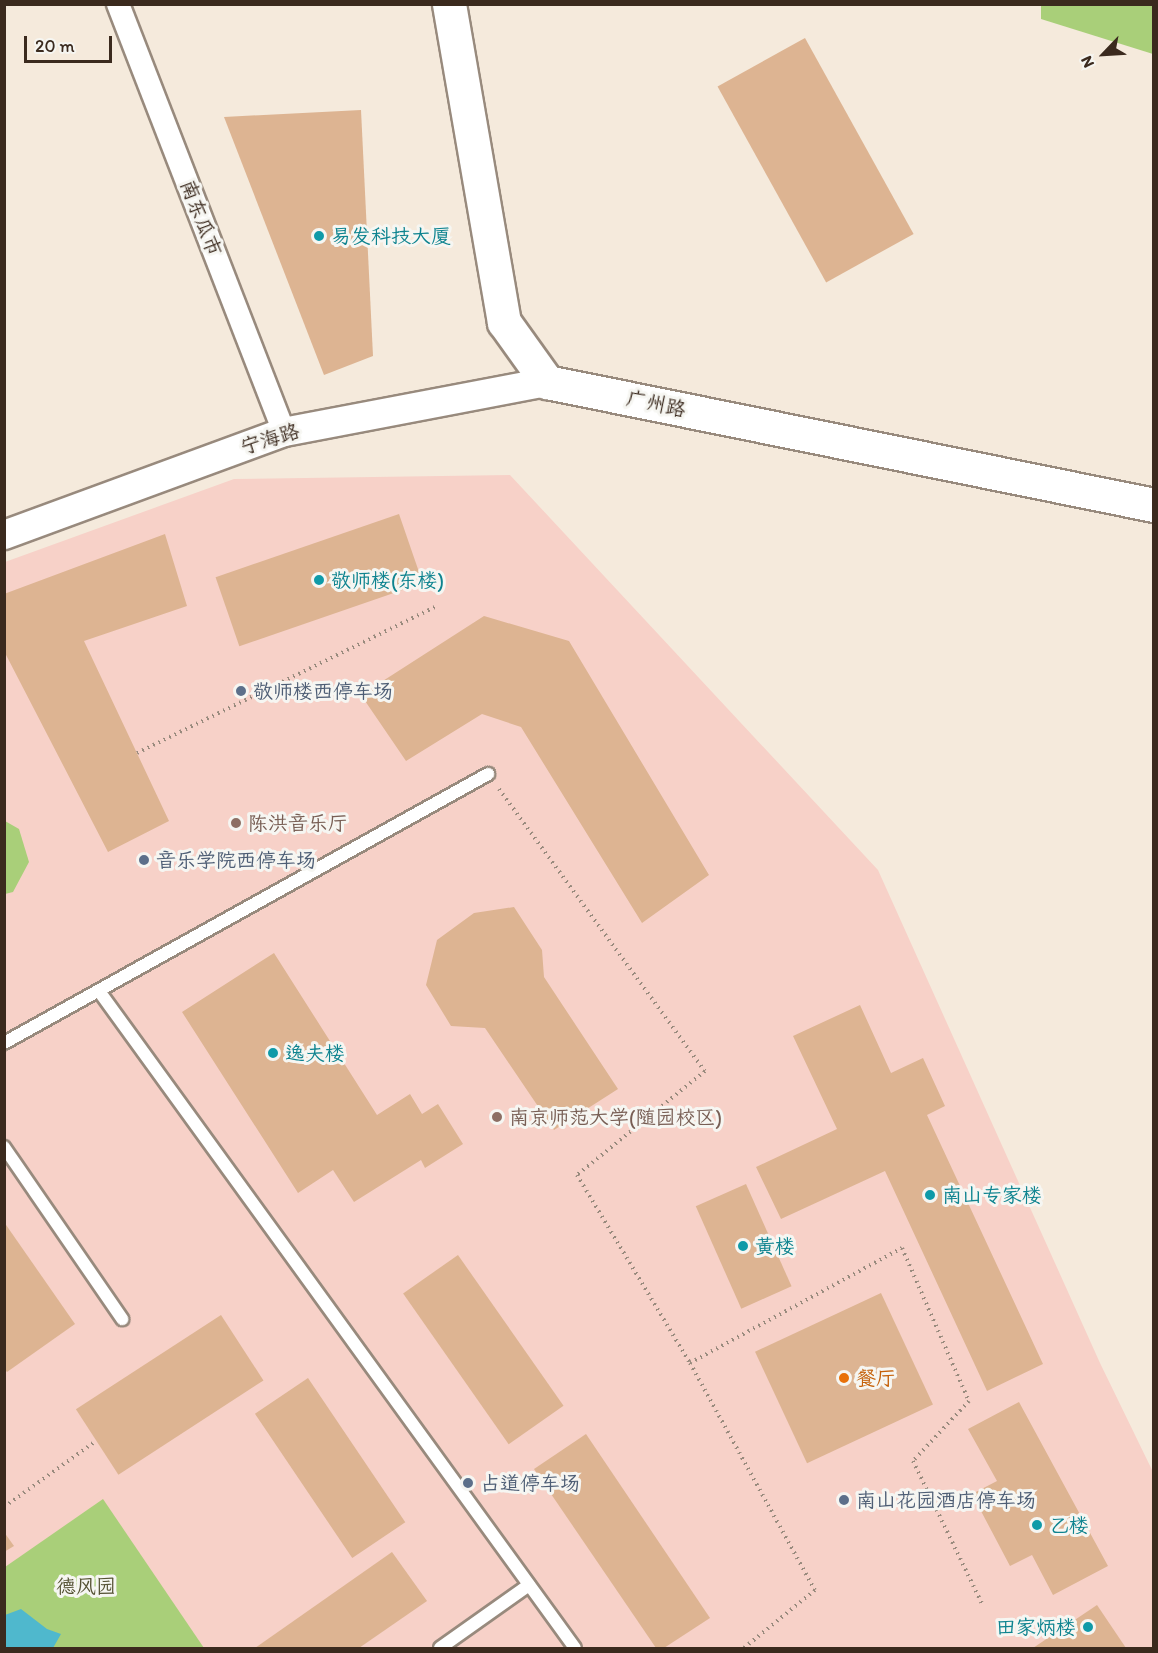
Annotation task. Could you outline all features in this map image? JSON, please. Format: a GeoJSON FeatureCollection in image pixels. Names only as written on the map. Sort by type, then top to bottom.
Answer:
{"type":"FeatureCollection","features":[{"type":"Feature","properties":{"kind":"main road"},"geometry":{"type":"LineString","coordinates":[[449,4],[504,322],[547,382]]}},
{"type":"Feature","properties":{"kind":"main road","name":"广州路"},"geometry":{"type":"LineString","coordinates":[[547,382],[1154,505]]}},
{"type":"Feature","properties":{"kind":"street","name":"南东瓜市"},"geometry":{"type":"LineString","coordinates":[[118,4],[284,432]]}},
{"type":"Feature","properties":{"kind":"street","name":"宁海路"},"geometry":{"type":"LineString","coordinates":[[4,535],[284,432],[547,382]]}},
{"type":"Feature","properties":{"kind":"lane"},"geometry":{"type":"LineString","coordinates":[[4,1043],[488,774]]}},
{"type":"Feature","properties":{"kind":"lane"},"geometry":{"type":"LineString","coordinates":[[99,990],[575,1648]]}},
{"type":"Feature","properties":{"kind":"lane"},"geometry":{"type":"LineString","coordinates":[[4,1147],[122,1319]]}},
{"type":"Feature","properties":{"kind":"lane"},"geometry":{"type":"LineString","coordinates":[[440,1648],[529,1586]]}},
{"type":"Feature","properties":{"kind":"path"},"geometry":{"type":"LineString","coordinates":[[137,753],[437,606]]}},
{"type":"Feature","properties":{"kind":"path"},"geometry":{"type":"LineString","coordinates":[[488,774],[705,1071],[577,1175],[690,1363],[815,1590],[744,1648]]}},
{"type":"Feature","properties":{"kind":"path"},"geometry":{"type":"LineString","coordinates":[[690,1363],[902,1248],[969,1401],[913,1461],[983,1606]]}},
{"type":"Feature","properties":{"kind":"path"},"geometry":{"type":"LineString","coordinates":[[4,1507],[96,1441]]}},
{"type":"Feature","properties":{"kind":"shaded area","name":"南京师范大学(随园校区)"},"geometry":{"type":"Polygon","coordinates":[[[510,475],[878,870],[1100,1363],[1153,1472],[1153,1648],[5,1648],[5,562],[234,479],[510,475]]]}},
{"type":"Feature","properties":{"kind":"green space"},"geometry":{"type":"Polygon","coordinates":[[[1041,5],[1153,5],[1153,54],[1041,19],[1041,5]]]}},
{"type":"Feature","properties":{"kind":"green space"},"geometry":{"type":"Polygon","coordinates":[[[5,821],[19,829],[29,862],[13,892],[5,894],[5,821]]]}},
{"type":"Feature","properties":{"kind":"green space","name":"德风园"},"geometry":{"type":"Polygon","coordinates":[[[103,1499],[204,1648],[5,1648],[5,1567],[103,1499]]]}},
{"type":"Feature","properties":{"kind":"water"},"geometry":{"type":"Polygon","coordinates":[[[21,1609],[47,1629],[61,1634],[53,1648],[5,1648],[5,1615],[21,1609]]]}},
{"type":"Feature","properties":{"kind":"building"},"geometry":{"type":"Polygon","coordinates":[[[805,38],[914,234],[826,282],[718,86],[805,38]]]}},
{"type":"Feature","properties":{"kind":"building","name":"易发科技大厦"},"geometry":{"type":"Polygon","coordinates":[[[361,110],[373,356],[324,375],[224,117],[361,110]]]}},
{"type":"Feature","properties":{"kind":"building","name":"敬师楼(东楼)"},"geometry":{"type":"Polygon","coordinates":[[[399,514],[423,583],[239,646],[216,577],[399,514]]]}},
{"type":"Feature","properties":{"kind":"building"},"geometry":{"type":"Polygon","coordinates":[[[165,534],[187,606],[84,641],[169,821],[108,852],[4,651],[4,594],[165,534]]]}},
{"type":"Feature","properties":{"kind":"building"},"geometry":{"type":"Polygon","coordinates":[[[484,616],[569,641],[709,875],[642,923],[521,727],[482,714],[406,761],[361,695],[484,616]]]}},
{"type":"Feature","properties":{"kind":"building"},"geometry":{"type":"Polygon","coordinates":[[[514,907],[542,950],[544,977],[618,1089],[554,1130],[485,1028],[451,1026],[426,985],[437,940],[474,913],[514,907]]]}},
{"type":"Feature","properties":{"kind":"building","name":"逸夫楼"},"geometry":{"type":"Polygon","coordinates":[[[274,953],[377,1115],[410,1094],[422,1114],[438,1104],[463,1144],[425,1168],[421,1160],[354,1202],[333,1170],[298,1193],[182,1012],[274,953]]]}},
{"type":"Feature","properties":{"kind":"building","name":"南山专家楼"},"geometry":{"type":"Polygon","coordinates":[[[860,1005],[891,1073],[923,1058],[945,1106],[927,1115],[1043,1364],[987,1391],[885,1171],[781,1219],[756,1167],[837,1129],[793,1036],[860,1005]]]}},
{"type":"Feature","properties":{"kind":"building","name":"黄楼"},"geometry":{"type":"Polygon","coordinates":[[[746,1184],[792,1286],[741,1309],[696,1206],[746,1184]]]}},
{"type":"Feature","properties":{"kind":"building"},"geometry":{"type":"Polygon","coordinates":[[[4,1222],[75,1324],[7,1372],[4,1369],[4,1222]]]}},
{"type":"Feature","properties":{"kind":"building"},"geometry":{"type":"Polygon","coordinates":[[[458,1255],[564,1406],[509,1444],[403,1293],[458,1255]]]}},
{"type":"Feature","properties":{"kind":"building","name":"餐厅"},"geometry":{"type":"Polygon","coordinates":[[[881,1293],[933,1404],[807,1463],[755,1352],[881,1293]]]}},
{"type":"Feature","properties":{"kind":"building"},"geometry":{"type":"Polygon","coordinates":[[[221,1315],[263,1380],[118,1475],[76,1409],[221,1315]]]}},
{"type":"Feature","properties":{"kind":"building"},"geometry":{"type":"Polygon","coordinates":[[[308,1378],[405,1522],[352,1558],[255,1414],[308,1378]]]}},
{"type":"Feature","properties":{"kind":"building","name":"乙楼"},"geometry":{"type":"Polygon","coordinates":[[[1019,1402],[1108,1566],[1053,1595],[1032,1555],[1010,1566],[972,1494],[997,1481],[968,1429],[1019,1402]]]}},
{"type":"Feature","properties":{"kind":"building"},"geometry":{"type":"Polygon","coordinates":[[[586,1434],[710,1618],[664,1648],[656,1648],[534,1469],[586,1434]]]}},
{"type":"Feature","properties":{"kind":"building"},"geometry":{"type":"Polygon","coordinates":[[[4,1532],[14,1546],[4,1552],[4,1532]]]}},
{"type":"Feature","properties":{"kind":"building"},"geometry":{"type":"Polygon","coordinates":[[[392,1552],[427,1601],[359,1648],[255,1648],[392,1552]]]}},
{"type":"Feature","properties":{"kind":"building","name":"田家炳楼"},"geometry":{"type":"Polygon","coordinates":[[[1097,1605],[1126,1648],[1033,1648],[1097,1605]]]}},
{"type":"Feature","properties":{"kind":"place","name":"易发科技大厦"},"geometry":{"type":"Point","coordinates":[319,236]}},
{"type":"Feature","properties":{"kind":"place","name":"敬师楼(东楼)"},"geometry":{"type":"Point","coordinates":[319,580]}},
{"type":"Feature","properties":{"kind":"place","name":"敬师楼西停车场"},"geometry":{"type":"Point","coordinates":[241,691]}},
{"type":"Feature","properties":{"kind":"place","name":"陈洪音乐厅"},"geometry":{"type":"Point","coordinates":[236,823]}},
{"type":"Feature","properties":{"kind":"place","name":"音乐学院西停车场"},"geometry":{"type":"Point","coordinates":[144,860]}},
{"type":"Feature","properties":{"kind":"place","name":"逸夫楼"},"geometry":{"type":"Point","coordinates":[273,1053]}},
{"type":"Feature","properties":{"kind":"place","name":"南京师范大学(随园校区)"},"geometry":{"type":"Point","coordinates":[497,1117]}},
{"type":"Feature","properties":{"kind":"place","name":"南山专家楼"},"geometry":{"type":"Point","coordinates":[930,1195]}},
{"type":"Feature","properties":{"kind":"place","name":"黄楼"},"geometry":{"type":"Point","coordinates":[743,1246]}},
{"type":"Feature","properties":{"kind":"place","name":"餐厅"},"geometry":{"type":"Point","coordinates":[844,1378]}},
{"type":"Feature","properties":{"kind":"place","name":"占道停车场"},"geometry":{"type":"Point","coordinates":[468,1483]}},
{"type":"Feature","properties":{"kind":"place","name":"南山花园酒店停车场"},"geometry":{"type":"Point","coordinates":[844,1500]}},
{"type":"Feature","properties":{"kind":"place","name":"乙楼"},"geometry":{"type":"Point","coordinates":[1037,1525]}},
{"type":"Feature","properties":{"kind":"place","name":"田家炳楼"},"geometry":{"type":"Point","coordinates":[1088,1627]}}]}
